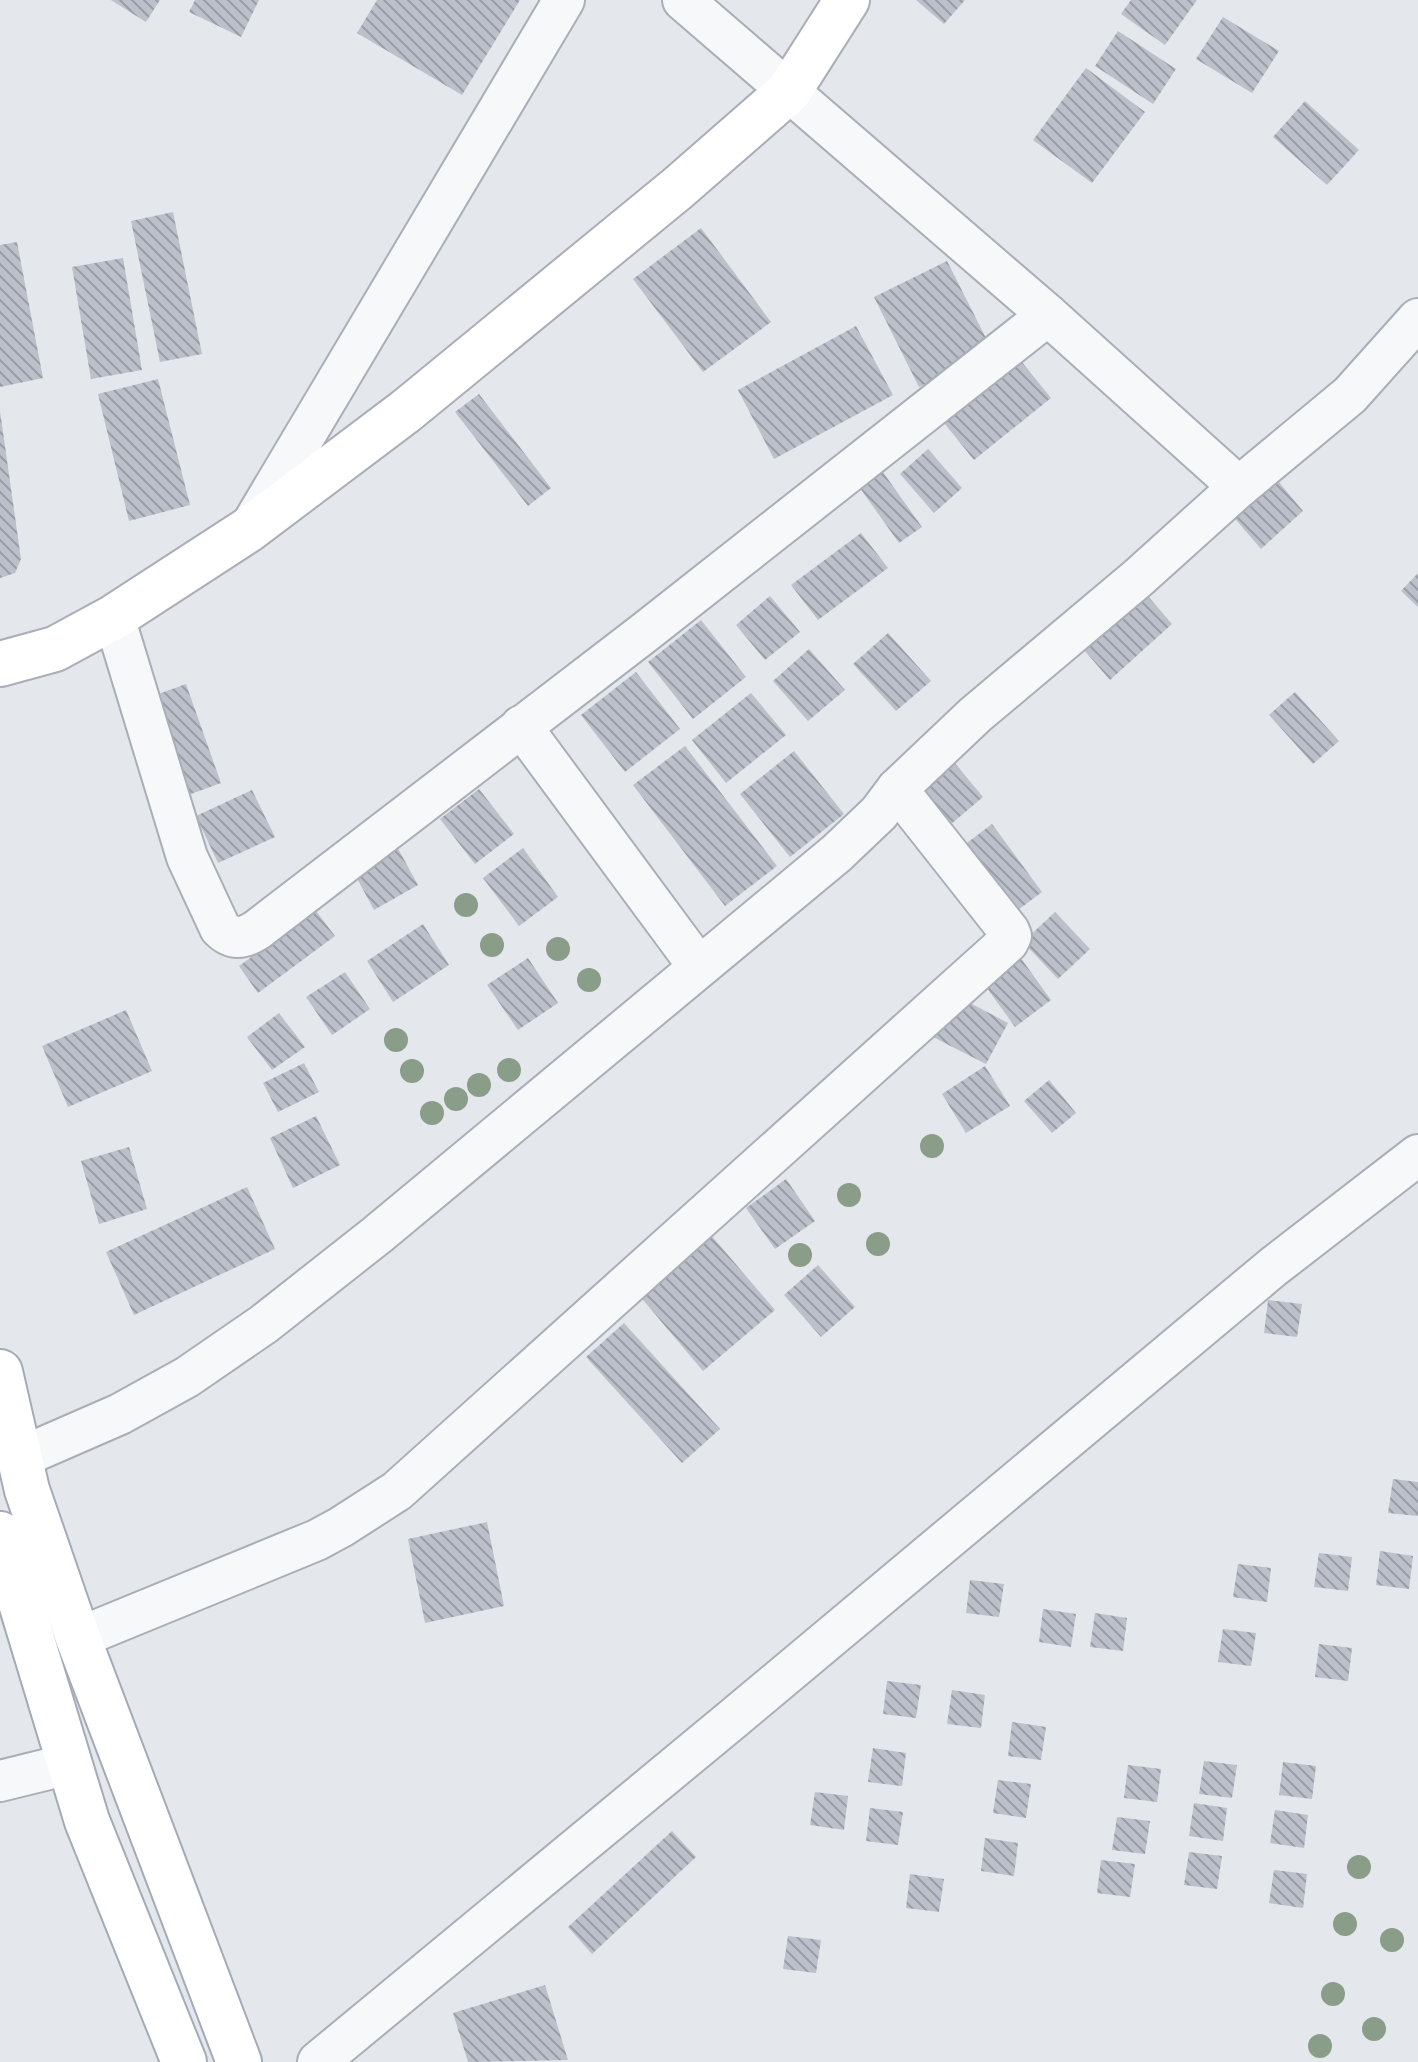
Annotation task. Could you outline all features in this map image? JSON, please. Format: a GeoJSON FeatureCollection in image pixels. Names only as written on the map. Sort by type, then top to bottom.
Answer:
{"type":"FeatureCollection","features":[{"type":"Feature","properties":{"kind":"main road"},"geometry":{"type":"LineString","coordinates":[[0,664],[55,649],[114,617],[248,530],[406,411],[665,198],[789,91],[847,0]]}},
{"type":"Feature","properties":{"kind":"main road"},"geometry":{"type":"LineString","coordinates":[[0,1372],[27,1490],[78,1638],[239,2062]]}},
{"type":"Feature","properties":{"kind":"main road"},"geometry":{"type":"LineString","coordinates":[[0,1534],[87,1821],[184,2062]]}},
{"type":"Feature","properties":{"kind":"street"},"geometry":{"type":"LineString","coordinates":[[248,530],[564,0]]}},
{"type":"Feature","properties":{"kind":"street"},"geometry":{"type":"LineString","coordinates":[[683,0],[1048,315],[1239,487]]}},
{"type":"Feature","properties":{"kind":"street"},"geometry":{"type":"LineString","coordinates":[[114,617],[187,857],[220,928],[235,938],[257,930],[1048,315]]}},
{"type":"Feature","properties":{"kind":"street"},"geometry":{"type":"LineString","coordinates":[[19,1458],[120,1414],[187,1377],[264,1324],[377,1235],[837,853],[879,813],[897,789],[975,715],[1350,395],[1418,319]]}},
{"type":"Feature","properties":{"kind":"street"},"geometry":{"type":"LineString","coordinates":[[521,726],[699,967]]}},
{"type":"Feature","properties":{"kind":"street"},"geometry":{"type":"LineString","coordinates":[[78,1638],[317,1540],[397,1491],[1008,942],[1011,936],[1009,931],[897,789]]}},
{"type":"Feature","properties":{"kind":"street"},"geometry":{"type":"LineString","coordinates":[[318,2062],[759,1698],[1260,1277],[1418,1155]]}},
{"type":"Feature","properties":{"kind":"street"},"geometry":{"type":"LineString","coordinates":[[0,1781],[69,1764]]}},
{"type":"Feature","properties":{"kind":"building"},"geometry":{"type":"Polygon","coordinates":[[[111,0],[160,0],[146,22],[111,0]]]}},
{"type":"Feature","properties":{"kind":"building"},"geometry":{"type":"Polygon","coordinates":[[[195,0],[259,0],[241,37],[189,12],[195,0]]]}},
{"type":"Feature","properties":{"kind":"building"},"geometry":{"type":"Polygon","coordinates":[[[377,0],[520,0],[462,95],[357,33],[377,0]]]}},
{"type":"Feature","properties":{"kind":"building"},"geometry":{"type":"Polygon","coordinates":[[[916,0],[965,0],[944,24],[916,0]]]}},
{"type":"Feature","properties":{"kind":"building"},"geometry":{"type":"Polygon","coordinates":[[[1131,0],[1197,0],[1165,45],[1121,14],[1131,0]]]}},
{"type":"Feature","properties":{"kind":"building"},"geometry":{"type":"Polygon","coordinates":[[[1223,17],[1279,51],[1252,93],[1196,59],[1223,17]]]}},
{"type":"Feature","properties":{"kind":"building"},"geometry":{"type":"Polygon","coordinates":[[[1118,31],[1176,69],[1153,104],[1095,66],[1118,31]]]}},
{"type":"Feature","properties":{"kind":"building"},"geometry":{"type":"Polygon","coordinates":[[[1086,68],[1145,112],[1092,183],[1033,140],[1086,68]]]}},
{"type":"Feature","properties":{"kind":"building"},"geometry":{"type":"Polygon","coordinates":[[[1305,101],[1359,150],[1327,185],[1273,137],[1305,101]]]}},
{"type":"Feature","properties":{"kind":"building"},"geometry":{"type":"Polygon","coordinates":[[[173,212],[202,354],[160,362],[131,221],[173,212]]]}},
{"type":"Feature","properties":{"kind":"building"},"geometry":{"type":"Polygon","coordinates":[[[701,228],[771,322],[703,372],[633,279],[701,228]]]}},
{"type":"Feature","properties":{"kind":"building"},"geometry":{"type":"Polygon","coordinates":[[[17,242],[43,378],[0,387],[0,245],[17,242]]]}},
{"type":"Feature","properties":{"kind":"building"},"geometry":{"type":"Polygon","coordinates":[[[123,258],[142,370],[91,379],[72,267],[123,258]]]}},
{"type":"Feature","properties":{"kind":"building"},"geometry":{"type":"Polygon","coordinates":[[[947,261],[992,350],[919,387],[874,297],[947,261]]]}},
{"type":"Feature","properties":{"kind":"building"},"geometry":{"type":"Polygon","coordinates":[[[856,326],[893,395],[774,459],[738,390],[856,326]]]}},
{"type":"Feature","properties":{"kind":"building"},"geometry":{"type":"Polygon","coordinates":[[[1013,351],[1051,398],[974,460],[936,413],[1013,351]]]}},
{"type":"Feature","properties":{"kind":"building"},"geometry":{"type":"Polygon","coordinates":[[[158,379],[190,505],[129,521],[98,394],[158,379]]]}},
{"type":"Feature","properties":{"kind":"building"},"geometry":{"type":"Polygon","coordinates":[[[479,394],[551,488],[528,506],[455,412],[479,394]]]}},
{"type":"Feature","properties":{"kind":"building"},"geometry":{"type":"Polygon","coordinates":[[[0,411],[21,559],[15,573],[0,578],[0,411]]]}},
{"type":"Feature","properties":{"kind":"building"},"geometry":{"type":"Polygon","coordinates":[[[928,449],[962,488],[934,513],[900,474],[928,449]]]}},
{"type":"Feature","properties":{"kind":"building"},"geometry":{"type":"Polygon","coordinates":[[[880,468],[922,527],[899,543],[857,484],[880,468]]]}},
{"type":"Feature","properties":{"kind":"building"},"geometry":{"type":"Polygon","coordinates":[[[1267,468],[1303,511],[1261,549],[1224,506],[1267,468]]]}},
{"type":"Feature","properties":{"kind":"building"},"geometry":{"type":"Polygon","coordinates":[[[861,533],[888,568],[818,620],[791,585],[861,533]]]}},
{"type":"Feature","properties":{"kind":"building"},"geometry":{"type":"Polygon","coordinates":[[[1418,573],[1418,607],[1401,591],[1418,573]]]}},
{"type":"Feature","properties":{"kind":"building"},"geometry":{"type":"Polygon","coordinates":[[[1140,587],[1172,624],[1110,680],[1077,642],[1140,587]]]}},
{"type":"Feature","properties":{"kind":"building"},"geometry":{"type":"Polygon","coordinates":[[[770,596],[800,632],[765,660],[736,625],[770,596]]]}},
{"type":"Feature","properties":{"kind":"building"},"geometry":{"type":"Polygon","coordinates":[[[701,620],[746,677],[693,719],[648,662],[701,620]]]}},
{"type":"Feature","properties":{"kind":"building"},"geometry":{"type":"Polygon","coordinates":[[[888,633],[931,681],[896,711],[853,664],[888,633]]]}},
{"type":"Feature","properties":{"kind":"building"},"geometry":{"type":"Polygon","coordinates":[[[809,649],[845,690],[808,721],[773,681],[809,649]]]}},
{"type":"Feature","properties":{"kind":"building"},"geometry":{"type":"Polygon","coordinates":[[[636,672],[680,729],[625,772],[581,715],[636,672]]]}},
{"type":"Feature","properties":{"kind":"building"},"geometry":{"type":"Polygon","coordinates":[[[186,684],[221,783],[188,795],[153,696],[186,684]]]}},
{"type":"Feature","properties":{"kind":"building"},"geometry":{"type":"Polygon","coordinates":[[[1295,692],[1339,741],[1313,764],[1269,715],[1295,692]]]}},
{"type":"Feature","properties":{"kind":"building"},"geometry":{"type":"Polygon","coordinates":[[[751,693],[786,735],[726,783],[692,740],[751,693]]]}},
{"type":"Feature","properties":{"kind":"building"},"geometry":{"type":"Polygon","coordinates":[[[685,746],[777,866],[725,906],[633,785],[685,746]]]}},
{"type":"Feature","properties":{"kind":"building"},"geometry":{"type":"Polygon","coordinates":[[[794,751],[844,814],[790,857],[740,794],[794,751]]]}},
{"type":"Feature","properties":{"kind":"building"},"geometry":{"type":"Polygon","coordinates":[[[948,755],[983,797],[944,830],[909,788],[948,755]]]}},
{"type":"Feature","properties":{"kind":"building"},"geometry":{"type":"Polygon","coordinates":[[[479,789],[514,834],[475,864],[440,819],[479,789]]]}},
{"type":"Feature","properties":{"kind":"building"},"geometry":{"type":"Polygon","coordinates":[[[252,790],[275,837],[218,863],[196,816],[252,790]]]}},
{"type":"Feature","properties":{"kind":"building"},"geometry":{"type":"Polygon","coordinates":[[[992,824],[1042,892],[1014,913],[963,846],[992,824]]]}},
{"type":"Feature","properties":{"kind":"building"},"geometry":{"type":"Polygon","coordinates":[[[396,845],[418,885],[374,910],[352,869],[396,845]]]}},
{"type":"Feature","properties":{"kind":"building"},"geometry":{"type":"Polygon","coordinates":[[[523,848],[558,897],[519,926],[483,878],[523,848]]]}},
{"type":"Feature","properties":{"kind":"building"},"geometry":{"type":"Polygon","coordinates":[[[316,911],[335,936],[258,993],[239,966],[316,911]]]}},
{"type":"Feature","properties":{"kind":"building"},"geometry":{"type":"Polygon","coordinates":[[[1055,912],[1090,949],[1058,979],[1023,942],[1055,912]]]}},
{"type":"Feature","properties":{"kind":"building"},"geometry":{"type":"Polygon","coordinates":[[[423,924],[449,965],[393,1002],[367,961],[423,924]]]}},
{"type":"Feature","properties":{"kind":"building"},"geometry":{"type":"Polygon","coordinates":[[[1015,950],[1051,1000],[1015,1027],[979,977],[1015,950]]]}},
{"type":"Feature","properties":{"kind":"building"},"geometry":{"type":"Polygon","coordinates":[[[528,958],[558,1003],[518,1030],[487,985],[528,958]]]}},
{"type":"Feature","properties":{"kind":"building"},"geometry":{"type":"Polygon","coordinates":[[[345,972],[370,1009],[332,1035],[306,997],[345,972]]]}},
{"type":"Feature","properties":{"kind":"building"},"geometry":{"type":"Polygon","coordinates":[[[955,995],[1008,1023],[986,1064],[933,1037],[955,995]]]}},
{"type":"Feature","properties":{"kind":"building"},"geometry":{"type":"Polygon","coordinates":[[[126,1010],[152,1071],[68,1107],[42,1046],[126,1010]]]}},
{"type":"Feature","properties":{"kind":"building"},"geometry":{"type":"Polygon","coordinates":[[[279,1013],[305,1047],[272,1070],[247,1037],[279,1013]]]}},
{"type":"Feature","properties":{"kind":"building"},"geometry":{"type":"Polygon","coordinates":[[[304,1063],[319,1092],[278,1112],[263,1083],[304,1063]]]}},
{"type":"Feature","properties":{"kind":"building"},"geometry":{"type":"Polygon","coordinates":[[[985,1066],[1010,1106],[966,1133],[942,1094],[985,1066]]]}},
{"type":"Feature","properties":{"kind":"building"},"geometry":{"type":"Polygon","coordinates":[[[1049,1080],[1076,1113],[1052,1133],[1024,1101],[1049,1080]]]}},
{"type":"Feature","properties":{"kind":"building"},"geometry":{"type":"Polygon","coordinates":[[[316,1116],[340,1165],[293,1188],[270,1138],[316,1116]]]}},
{"type":"Feature","properties":{"kind":"building"},"geometry":{"type":"Polygon","coordinates":[[[129,1147],[147,1209],[99,1224],[81,1161],[129,1147]]]}},
{"type":"Feature","properties":{"kind":"building"},"geometry":{"type":"Polygon","coordinates":[[[786,1179],[815,1221],[775,1249],[746,1208],[786,1179]]]}},
{"type":"Feature","properties":{"kind":"building"},"geometry":{"type":"Polygon","coordinates":[[[247,1187],[275,1249],[134,1315],[106,1252],[247,1187]]]}},
{"type":"Feature","properties":{"kind":"building"},"geometry":{"type":"Polygon","coordinates":[[[710,1234],[775,1310],[703,1371],[638,1294],[710,1234]]]}},
{"type":"Feature","properties":{"kind":"building"},"geometry":{"type":"Polygon","coordinates":[[[818,1265],[855,1307],[821,1337],[784,1295],[818,1265]]]}},
{"type":"Feature","properties":{"kind":"building"},"geometry":{"type":"Polygon","coordinates":[[[1268,1300],[1302,1304],[1297,1337],[1264,1333],[1268,1300]]]}},
{"type":"Feature","properties":{"kind":"building"},"geometry":{"type":"Polygon","coordinates":[[[624,1323],[720,1429],[682,1463],[586,1357],[624,1323]]]}},
{"type":"Feature","properties":{"kind":"building"},"geometry":{"type":"Polygon","coordinates":[[[1393,1479],[1418,1482],[1418,1516],[1388,1513],[1393,1479]]]}},
{"type":"Feature","properties":{"kind":"building"},"geometry":{"type":"Polygon","coordinates":[[[487,1522],[504,1606],[425,1623],[408,1539],[487,1522]]]}},
{"type":"Feature","properties":{"kind":"building"},"geometry":{"type":"Polygon","coordinates":[[[1380,1551],[1413,1556],[1409,1589],[1376,1585],[1380,1551]]]}},
{"type":"Feature","properties":{"kind":"building"},"geometry":{"type":"Polygon","coordinates":[[[1319,1553],[1352,1557],[1348,1591],[1314,1587],[1319,1553]]]}},
{"type":"Feature","properties":{"kind":"building"},"geometry":{"type":"Polygon","coordinates":[[[1238,1564],[1271,1568],[1267,1602],[1233,1597],[1238,1564]]]}},
{"type":"Feature","properties":{"kind":"building"},"geometry":{"type":"Polygon","coordinates":[[[970,1580],[1004,1584],[999,1617],[966,1613],[970,1580]]]}},
{"type":"Feature","properties":{"kind":"building"},"geometry":{"type":"Polygon","coordinates":[[[1043,1609],[1076,1614],[1071,1647],[1039,1642],[1043,1609]]]}},
{"type":"Feature","properties":{"kind":"building"},"geometry":{"type":"Polygon","coordinates":[[[1095,1613],[1127,1618],[1123,1651],[1090,1647],[1095,1613]]]}},
{"type":"Feature","properties":{"kind":"building"},"geometry":{"type":"Polygon","coordinates":[[[1223,1629],[1256,1633],[1251,1666],[1218,1662],[1223,1629]]]}},
{"type":"Feature","properties":{"kind":"building"},"geometry":{"type":"Polygon","coordinates":[[[1319,1644],[1352,1648],[1348,1681],[1315,1677],[1319,1644]]]}},
{"type":"Feature","properties":{"kind":"building"},"geometry":{"type":"Polygon","coordinates":[[[887,1681],[921,1685],[916,1718],[883,1714],[887,1681]]]}},
{"type":"Feature","properties":{"kind":"building"},"geometry":{"type":"Polygon","coordinates":[[[952,1690],[985,1695],[981,1728],[947,1724],[952,1690]]]}},
{"type":"Feature","properties":{"kind":"building"},"geometry":{"type":"Polygon","coordinates":[[[1012,1722],[1046,1727],[1041,1760],[1008,1756],[1012,1722]]]}},
{"type":"Feature","properties":{"kind":"building"},"geometry":{"type":"Polygon","coordinates":[[[873,1748],[906,1753],[902,1786],[868,1782],[873,1748]]]}},
{"type":"Feature","properties":{"kind":"building"},"geometry":{"type":"Polygon","coordinates":[[[1204,1761],[1237,1765],[1232,1798],[1199,1794],[1204,1761]]]}},
{"type":"Feature","properties":{"kind":"building"},"geometry":{"type":"Polygon","coordinates":[[[1283,1762],[1316,1766],[1312,1799],[1279,1795],[1283,1762]]]}},
{"type":"Feature","properties":{"kind":"building"},"geometry":{"type":"Polygon","coordinates":[[[1128,1765],[1161,1769],[1157,1802],[1124,1798],[1128,1765]]]}},
{"type":"Feature","properties":{"kind":"building"},"geometry":{"type":"Polygon","coordinates":[[[998,1780],[1031,1784],[1026,1818],[993,1813],[998,1780]]]}},
{"type":"Feature","properties":{"kind":"building"},"geometry":{"type":"Polygon","coordinates":[[[815,1792],[848,1796],[844,1830],[810,1825],[815,1792]]]}},
{"type":"Feature","properties":{"kind":"building"},"geometry":{"type":"Polygon","coordinates":[[[1194,1803],[1227,1808],[1223,1841],[1189,1836],[1194,1803]]]}},
{"type":"Feature","properties":{"kind":"building"},"geometry":{"type":"Polygon","coordinates":[[[870,1808],[903,1812],[898,1845],[866,1841],[870,1808]]]}},
{"type":"Feature","properties":{"kind":"building"},"geometry":{"type":"Polygon","coordinates":[[[1275,1810],[1308,1815],[1304,1848],[1270,1843],[1275,1810]]]}},
{"type":"Feature","properties":{"kind":"building"},"geometry":{"type":"Polygon","coordinates":[[[1117,1817],[1150,1821],[1145,1854],[1112,1850],[1117,1817]]]}},
{"type":"Feature","properties":{"kind":"building"},"geometry":{"type":"Polygon","coordinates":[[[672,1831],[696,1857],[592,1954],[568,1927],[672,1831]]]}},
{"type":"Feature","properties":{"kind":"building"},"geometry":{"type":"Polygon","coordinates":[[[985,1838],[1018,1843],[1014,1876],[981,1871],[985,1838]]]}},
{"type":"Feature","properties":{"kind":"building"},"geometry":{"type":"Polygon","coordinates":[[[1189,1852],[1222,1856],[1217,1889],[1184,1885],[1189,1852]]]}},
{"type":"Feature","properties":{"kind":"building"},"geometry":{"type":"Polygon","coordinates":[[[1101,1860],[1135,1864],[1130,1897],[1097,1893],[1101,1860]]]}},
{"type":"Feature","properties":{"kind":"building"},"geometry":{"type":"Polygon","coordinates":[[[1274,1870],[1307,1874],[1303,1908],[1269,1903],[1274,1870]]]}},
{"type":"Feature","properties":{"kind":"building"},"geometry":{"type":"Polygon","coordinates":[[[910,1874],[944,1879],[939,1912],[906,1908],[910,1874]]]}},
{"type":"Feature","properties":{"kind":"building"},"geometry":{"type":"Polygon","coordinates":[[[788,1936],[821,1940],[816,1973],[783,1969],[788,1936]]]}},
{"type":"Feature","properties":{"kind":"building"},"geometry":{"type":"Polygon","coordinates":[[[545,1985],[568,2060],[468,2062],[453,2013],[545,1985]]]}}]}
